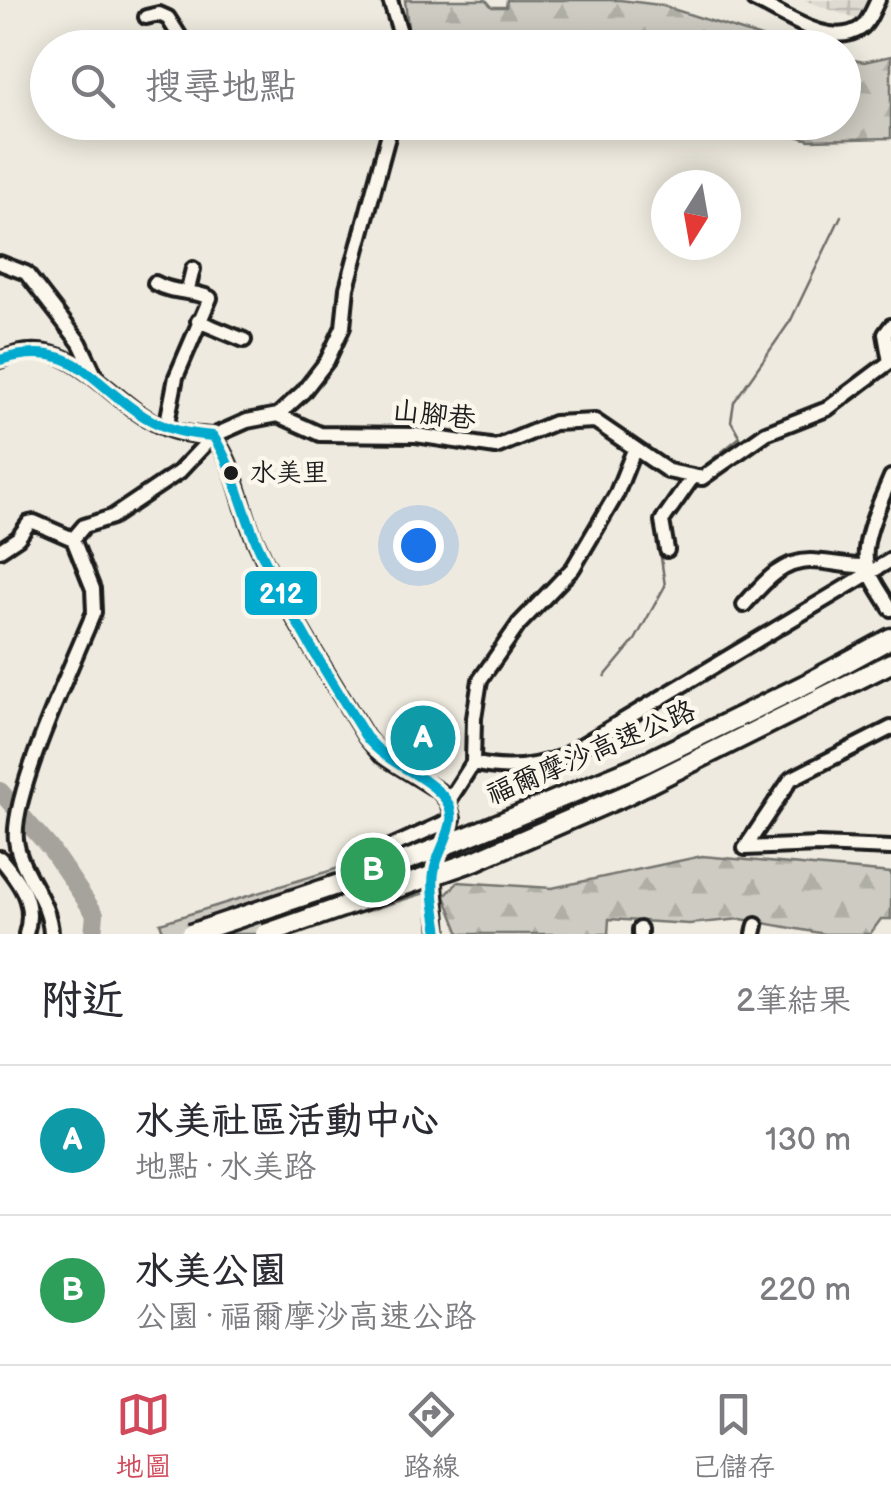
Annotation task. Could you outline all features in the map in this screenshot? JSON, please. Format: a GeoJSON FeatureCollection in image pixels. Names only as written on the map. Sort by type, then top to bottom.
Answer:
{"type":"FeatureCollection","features":[{"type":"Feature","properties":{"kind":"highway","name":"福爾摩沙高速公路"},"geometry":{"type":"LineString","coordinates":[[190,934],[368,875],[646,763],[808,684],[891,638]]}},
{"type":"Feature","properties":{"kind":"highway","name":"福爾摩沙高速公路"},"geometry":{"type":"LineString","coordinates":[[265,934],[474,861],[624,796],[891,663]]}},
{"type":"Feature","properties":{"kind":"street"},"geometry":{"type":"LineString","coordinates":[[390,0],[399,30]]}},
{"type":"Feature","properties":{"kind":"street"},"geometry":{"type":"LineString","coordinates":[[754,0],[798,26],[815,30]]}},
{"type":"Feature","properties":{"kind":"street"},"geometry":{"type":"LineString","coordinates":[[856,30],[864,26],[878,0]]}},
{"type":"Feature","properties":{"kind":"street"},"geometry":{"type":"LineString","coordinates":[[146,17],[158,14],[168,18],[176,30]]}},
{"type":"Feature","properties":{"kind":"street"},"geometry":{"type":"LineString","coordinates":[[73,538],[84,526],[112,517],[179,472],[213,436],[247,421],[278,415],[328,361],[340,336],[348,288],[387,140]]}},
{"type":"Feature","properties":{"kind":"street"},"geometry":{"type":"LineString","coordinates":[[0,263],[26,274],[80,343],[96,379]]}},
{"type":"Feature","properties":{"kind":"street"},"geometry":{"type":"LineString","coordinates":[[188,289],[192,269]]}},
{"type":"Feature","properties":{"kind":"street"},"geometry":{"type":"LineString","coordinates":[[156,282],[167,290],[188,289],[210,298],[176,377],[166,428]]}},
{"type":"Feature","properties":{"kind":"street"},"geometry":{"type":"LineString","coordinates":[[198,321],[244,340]]}},
{"type":"Feature","properties":{"kind":"street"},"geometry":{"type":"LineString","coordinates":[[667,550],[662,521],[692,478],[709,475],[766,433],[827,409],[890,361],[886,334],[891,326]]}},
{"type":"Feature","properties":{"kind":"street"},"geometry":{"type":"LineString","coordinates":[[0,360],[33,350],[46,351],[96,379],[166,428],[213,436],[225,452],[250,528],[280,590],[366,736],[381,755],[438,791],[448,802],[453,819],[434,872],[439,934]]}},
{"type":"Feature","properties":{"kind":"street","name":"山腳巷"},"geometry":{"type":"LineString","coordinates":[[278,415],[320,434],[416,434],[496,447],[554,423],[594,422],[668,471],[692,478]]}},
{"type":"Feature","properties":{"kind":"street"},"geometry":{"type":"LineString","coordinates":[[448,802],[473,763],[480,680],[519,624],[573,568],[616,494],[634,450]]}},
{"type":"Feature","properties":{"kind":"street"},"geometry":{"type":"LineString","coordinates":[[891,478],[874,519],[865,556],[891,609]]}},
{"type":"Feature","properties":{"kind":"street"},"geometry":{"type":"LineString","coordinates":[[0,550],[34,522],[73,538],[93,590],[94,612],[33,763],[16,822],[16,844],[51,917],[51,934]]}},
{"type":"Feature","properties":{"kind":"street"},"geometry":{"type":"LineString","coordinates":[[473,763],[516,768],[543,765],[562,757],[868,568],[891,560]]}},
{"type":"Feature","properties":{"kind":"street"},"geometry":{"type":"LineString","coordinates":[[744,605],[772,574],[796,564],[810,561],[868,568]]}},
{"type":"Feature","properties":{"kind":"street"},"geometry":{"type":"LineString","coordinates":[[891,728],[790,778],[745,848],[891,848]]}},
{"type":"Feature","properties":{"kind":"street"},"geometry":{"type":"LineString","coordinates":[[355,862],[453,819]]}},
{"type":"Feature","properties":{"kind":"street"},"geometry":{"type":"LineString","coordinates":[[0,858],[26,893],[32,916],[26,934]]}},
{"type":"Feature","properties":{"kind":"shaded area"},"geometry":{"type":"Polygon","coordinates":[[[804,0],[878,0],[869,24],[804,0]]]}},
{"type":"Feature","properties":{"kind":"green space"},"geometry":{"type":"Polygon","coordinates":[[[405,0],[486,0],[492,7],[506,7],[507,0],[620,0],[660,5],[739,30],[408,30],[405,0]]]}},
{"type":"Feature","properties":{"kind":"green space"},"geometry":{"type":"Polygon","coordinates":[[[891,56],[891,138],[861,139],[861,61],[891,56]]]}},
{"type":"Feature","properties":{"kind":"green space"},"geometry":{"type":"Polygon","coordinates":[[[407,847],[422,894],[293,934],[164,934],[160,923],[407,847]]]}},
{"type":"Feature","properties":{"kind":"green space"},"geometry":{"type":"Polygon","coordinates":[[[702,856],[891,873],[891,919],[881,919],[870,934],[825,934],[741,919],[689,924],[609,919],[608,934],[460,934],[445,896],[458,882],[552,888],[702,856]]]}},
{"type":"Feature","properties":{"kind":"building"},"geometry":{"type":"Polygon","coordinates":[[[422,723],[440,732],[425,763],[407,755],[412,733],[422,723]]]}},
{"type":"Feature","properties":{"kind":"waterway"},"geometry":{"type":"LineString","coordinates":[[697,472],[740,437],[731,421],[734,402],[791,320],[841,216]]}},
{"type":"Feature","properties":{"kind":"waterway"},"geometry":{"type":"LineString","coordinates":[[605,676],[635,640],[665,586],[655,515],[679,486]]}},
{"type":"Feature","properties":{"kind":"waterway"},"geometry":{"type":"LineString","coordinates":[[0,791],[50,848],[95,914],[93,934]]}},
{"type":"Feature","properties":{"kind":"transit line","name":"212"},"geometry":{"type":"LineString","coordinates":[[0,360],[25,354],[64,359],[153,421],[178,431],[213,436],[228,463],[272,574],[366,737],[448,802],[451,822],[433,879],[439,934]]}},
{"type":"Feature","properties":{"kind":"place","name":"水美里"},"geometry":{"type":"Point","coordinates":[231,473]}},
{"type":"Feature","properties":{"kind":"place","name":"水美社區活動中心"},"geometry":{"type":"Point","coordinates":[423,738]}},
{"type":"Feature","properties":{"kind":"place","name":"水美公園"},"geometry":{"type":"Point","coordinates":[373,870]}}]}
